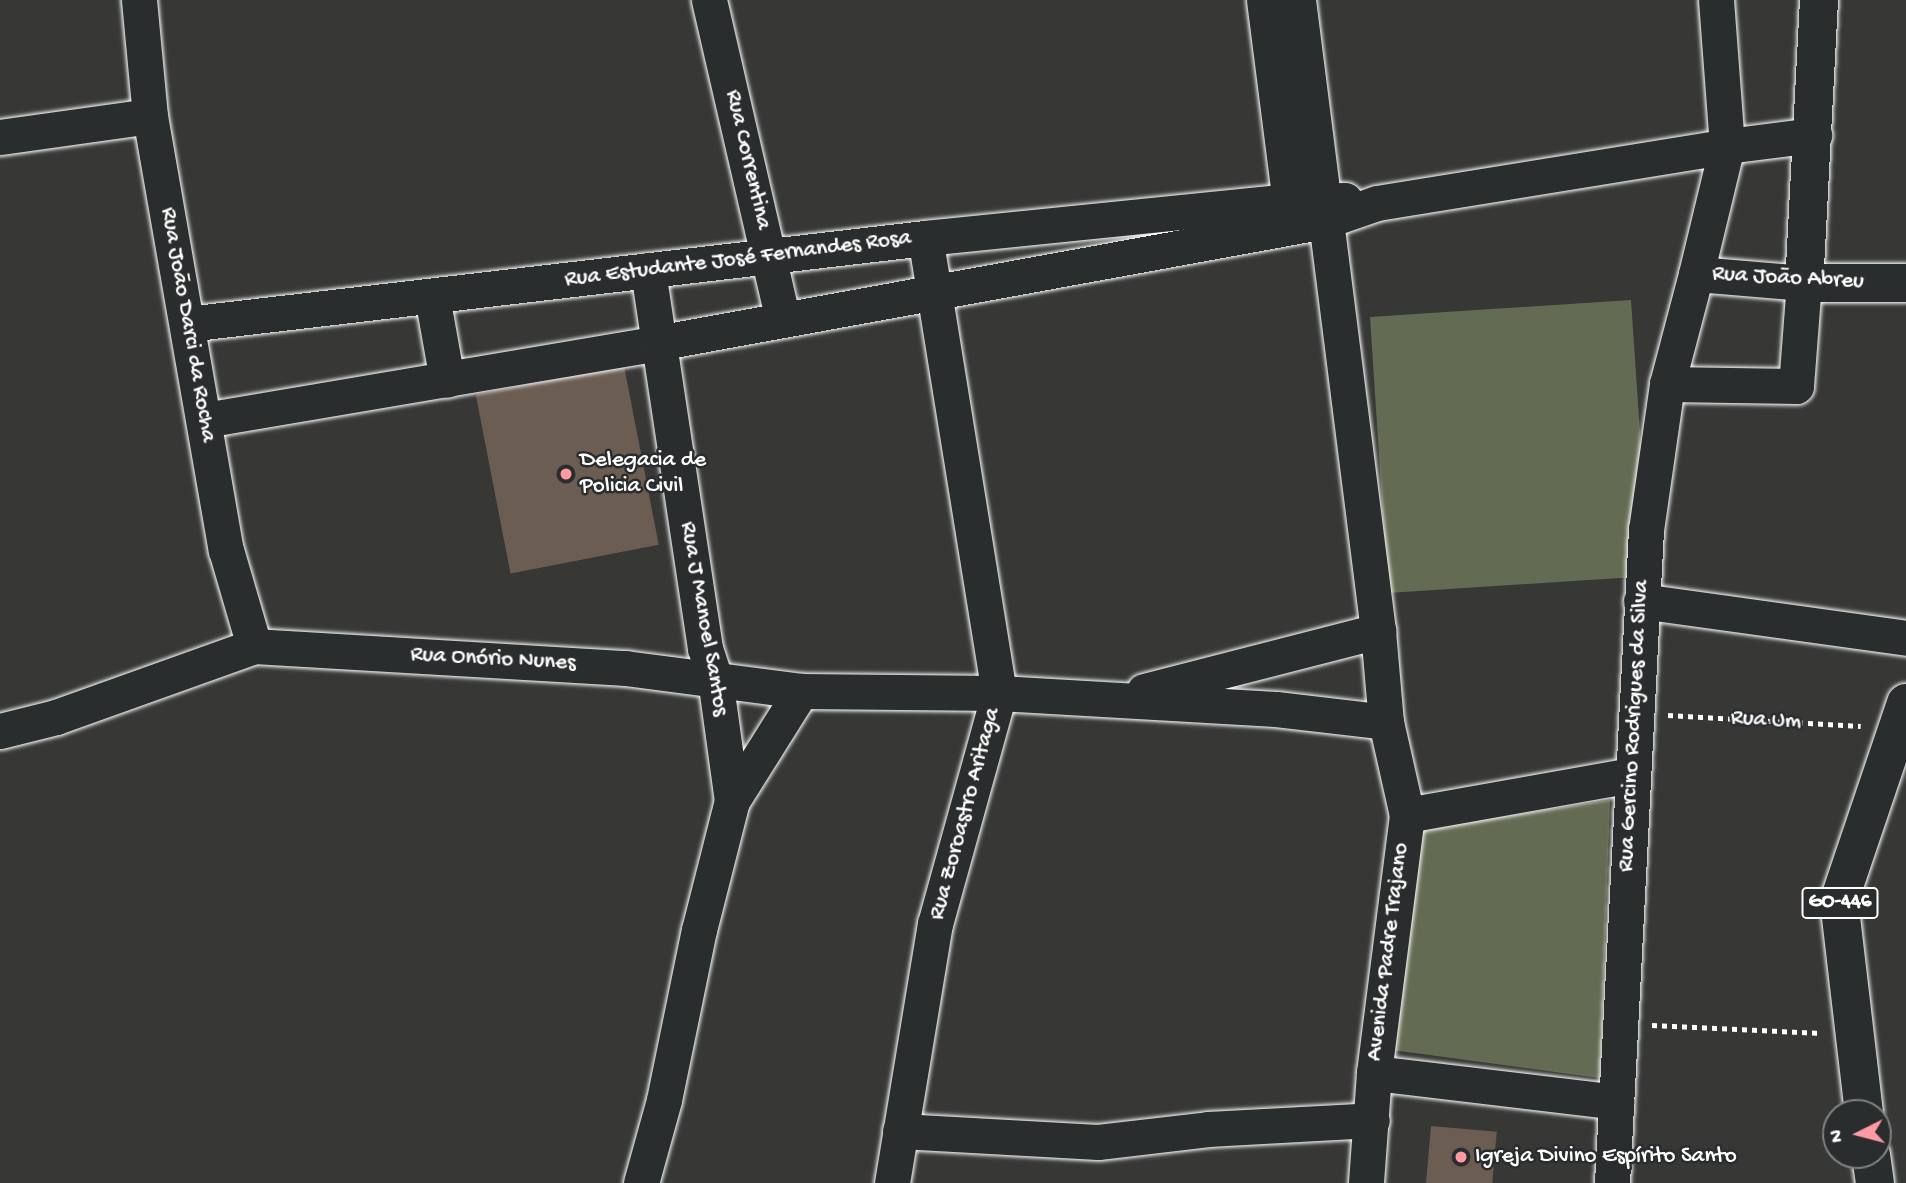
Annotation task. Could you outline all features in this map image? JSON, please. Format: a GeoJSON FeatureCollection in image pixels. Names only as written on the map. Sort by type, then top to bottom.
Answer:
{"type":"FeatureCollection","features":[{"type":"Feature","properties":{"kind":"main road"},"geometry":{"type":"LineString","coordinates":[[1804,283],[1814,135],[1819,0]]}},
{"type":"Feature","properties":{"kind":"main road","name":"Rua João Abreu"},"geometry":{"type":"LineString","coordinates":[[1804,283],[1906,283]]}},
{"type":"Feature","properties":{"kind":"main road","name":"GO-446"},"geometry":{"type":"LineString","coordinates":[[1862,1099],[1839,901],[1900,731]]}},
{"type":"Feature","properties":{"kind":"street","name":"Rua João Darci da Rocha"},"geometry":{"type":"LineString","coordinates":[[139,0],[150,116],[226,550],[254,646]]}},
{"type":"Feature","properties":{"kind":"street","name":"Rua Correntina"},"geometry":{"type":"LineString","coordinates":[[709,0],[783,320]]}},
{"type":"Feature","properties":{"kind":"street"},"geometry":{"type":"LineString","coordinates":[[1264,0],[1308,212]]}},
{"type":"Feature","properties":{"kind":"street"},"geometry":{"type":"LineString","coordinates":[[1298,0],[1308,212]]}},
{"type":"Feature","properties":{"kind":"street","name":"Rua João Abreu"},"geometry":{"type":"LineString","coordinates":[[1716,0],[1727,146],[1696,274],[1804,283]]}},
{"type":"Feature","properties":{"kind":"street"},"geometry":{"type":"LineString","coordinates":[[0,137],[150,116]]}},
{"type":"Feature","properties":{"kind":"street"},"geometry":{"type":"LineString","coordinates":[[204,421],[657,344],[934,292],[1308,212],[1727,146],[1814,135]]}},
{"type":"Feature","properties":{"kind":"street","name":"Rua Estudante José Fernandes Rosa"},"geometry":{"type":"LineString","coordinates":[[187,324],[925,238],[1308,212]]}},
{"type":"Feature","properties":{"kind":"street","name":"Avenida Padre Trajano"},"geometry":{"type":"LineString","coordinates":[[1308,212],[1378,631],[1386,722],[1406,814],[1374,1073],[1366,1183]]}},
{"type":"Feature","properties":{"kind":"street","name":"Rua Zoroastro Aritaga"},"geometry":{"type":"LineString","coordinates":[[892,1183],[935,924],[999,693],[925,238]]}},
{"type":"Feature","properties":{"kind":"street","name":"Rua J Manoel Santos"},"geometry":{"type":"LineString","coordinates":[[648,270],[657,344],[705,648],[715,679],[732,801]]}},
{"type":"Feature","properties":{"kind":"street","name":"Rua Gercino Rodrigues da Silva"},"geometry":{"type":"LineString","coordinates":[[1612,1183],[1646,530],[1667,384],[1696,274]]}},
{"type":"Feature","properties":{"kind":"street"},"geometry":{"type":"LineString","coordinates":[[1667,384],[1796,386],[1804,283]]}},
{"type":"Feature","properties":{"kind":"street"},"geometry":{"type":"LineString","coordinates":[[432,296],[447,380]]}},
{"type":"Feature","properties":{"kind":"street"},"geometry":{"type":"LineString","coordinates":[[1641,601],[1906,638]]}},
{"type":"Feature","properties":{"kind":"street"},"geometry":{"type":"LineString","coordinates":[[1110,699],[1378,631]]}},
{"type":"Feature","properties":{"kind":"street","name":"Rua Onório Nunes"},"geometry":{"type":"LineString","coordinates":[[0,731],[56,717],[254,646],[625,668],[801,691],[999,693],[1276,709],[1386,722]]}},
{"type":"Feature","properties":{"kind":"street","name":"Rua J Manoel Santos"},"geometry":{"type":"LineString","coordinates":[[641,1183],[664,1100],[699,930],[732,801],[801,691]]}},
{"type":"Feature","properties":{"kind":"street"},"geometry":{"type":"LineString","coordinates":[[1406,814],[1632,775]]}},
{"type":"Feature","properties":{"kind":"street"},"geometry":{"type":"LineString","coordinates":[[1374,1073],[1616,1102]]}},
{"type":"Feature","properties":{"kind":"street"},"geometry":{"type":"LineString","coordinates":[[900,1131],[1098,1142],[1208,1129],[1372,1120]]}},
{"type":"Feature","properties":{"kind":"path","name":"Rua Um"},"geometry":{"type":"LineString","coordinates":[[1635,713],[1900,731]]}},
{"type":"Feature","properties":{"kind":"path"},"geometry":{"type":"LineString","coordinates":[[1620,1024],[1853,1035]]}},
{"type":"Feature","properties":{"kind":"green space"},"geometry":{"type":"Polygon","coordinates":[[[1631,300],[1643,478],[1635,577],[1388,593],[1370,317],[1631,300]]]}},
{"type":"Feature","properties":{"kind":"green space"},"geometry":{"type":"Polygon","coordinates":[[[1610,800],[1600,1078],[1392,1050],[1421,829],[1610,800]]]}},
{"type":"Feature","properties":{"kind":"building","name":"Delegacia de Policia Civil"},"geometry":{"type":"Polygon","coordinates":[[[624,366],[659,545],[511,573],[476,395],[624,366]]]}},
{"type":"Feature","properties":{"kind":"building","name":"Igreja Divino Espírito Santo"},"geometry":{"type":"Polygon","coordinates":[[[1431,1126],[1497,1132],[1492,1183],[1426,1183],[1431,1126]]]}},
{"type":"Feature","properties":{"kind":"place","name":"Delegacia de Policia Civil"},"geometry":{"type":"Point","coordinates":[566,474]}},
{"type":"Feature","properties":{"kind":"place","name":"Igreja Divino Espírito Santo"},"geometry":{"type":"Point","coordinates":[1461,1157]}}]}
